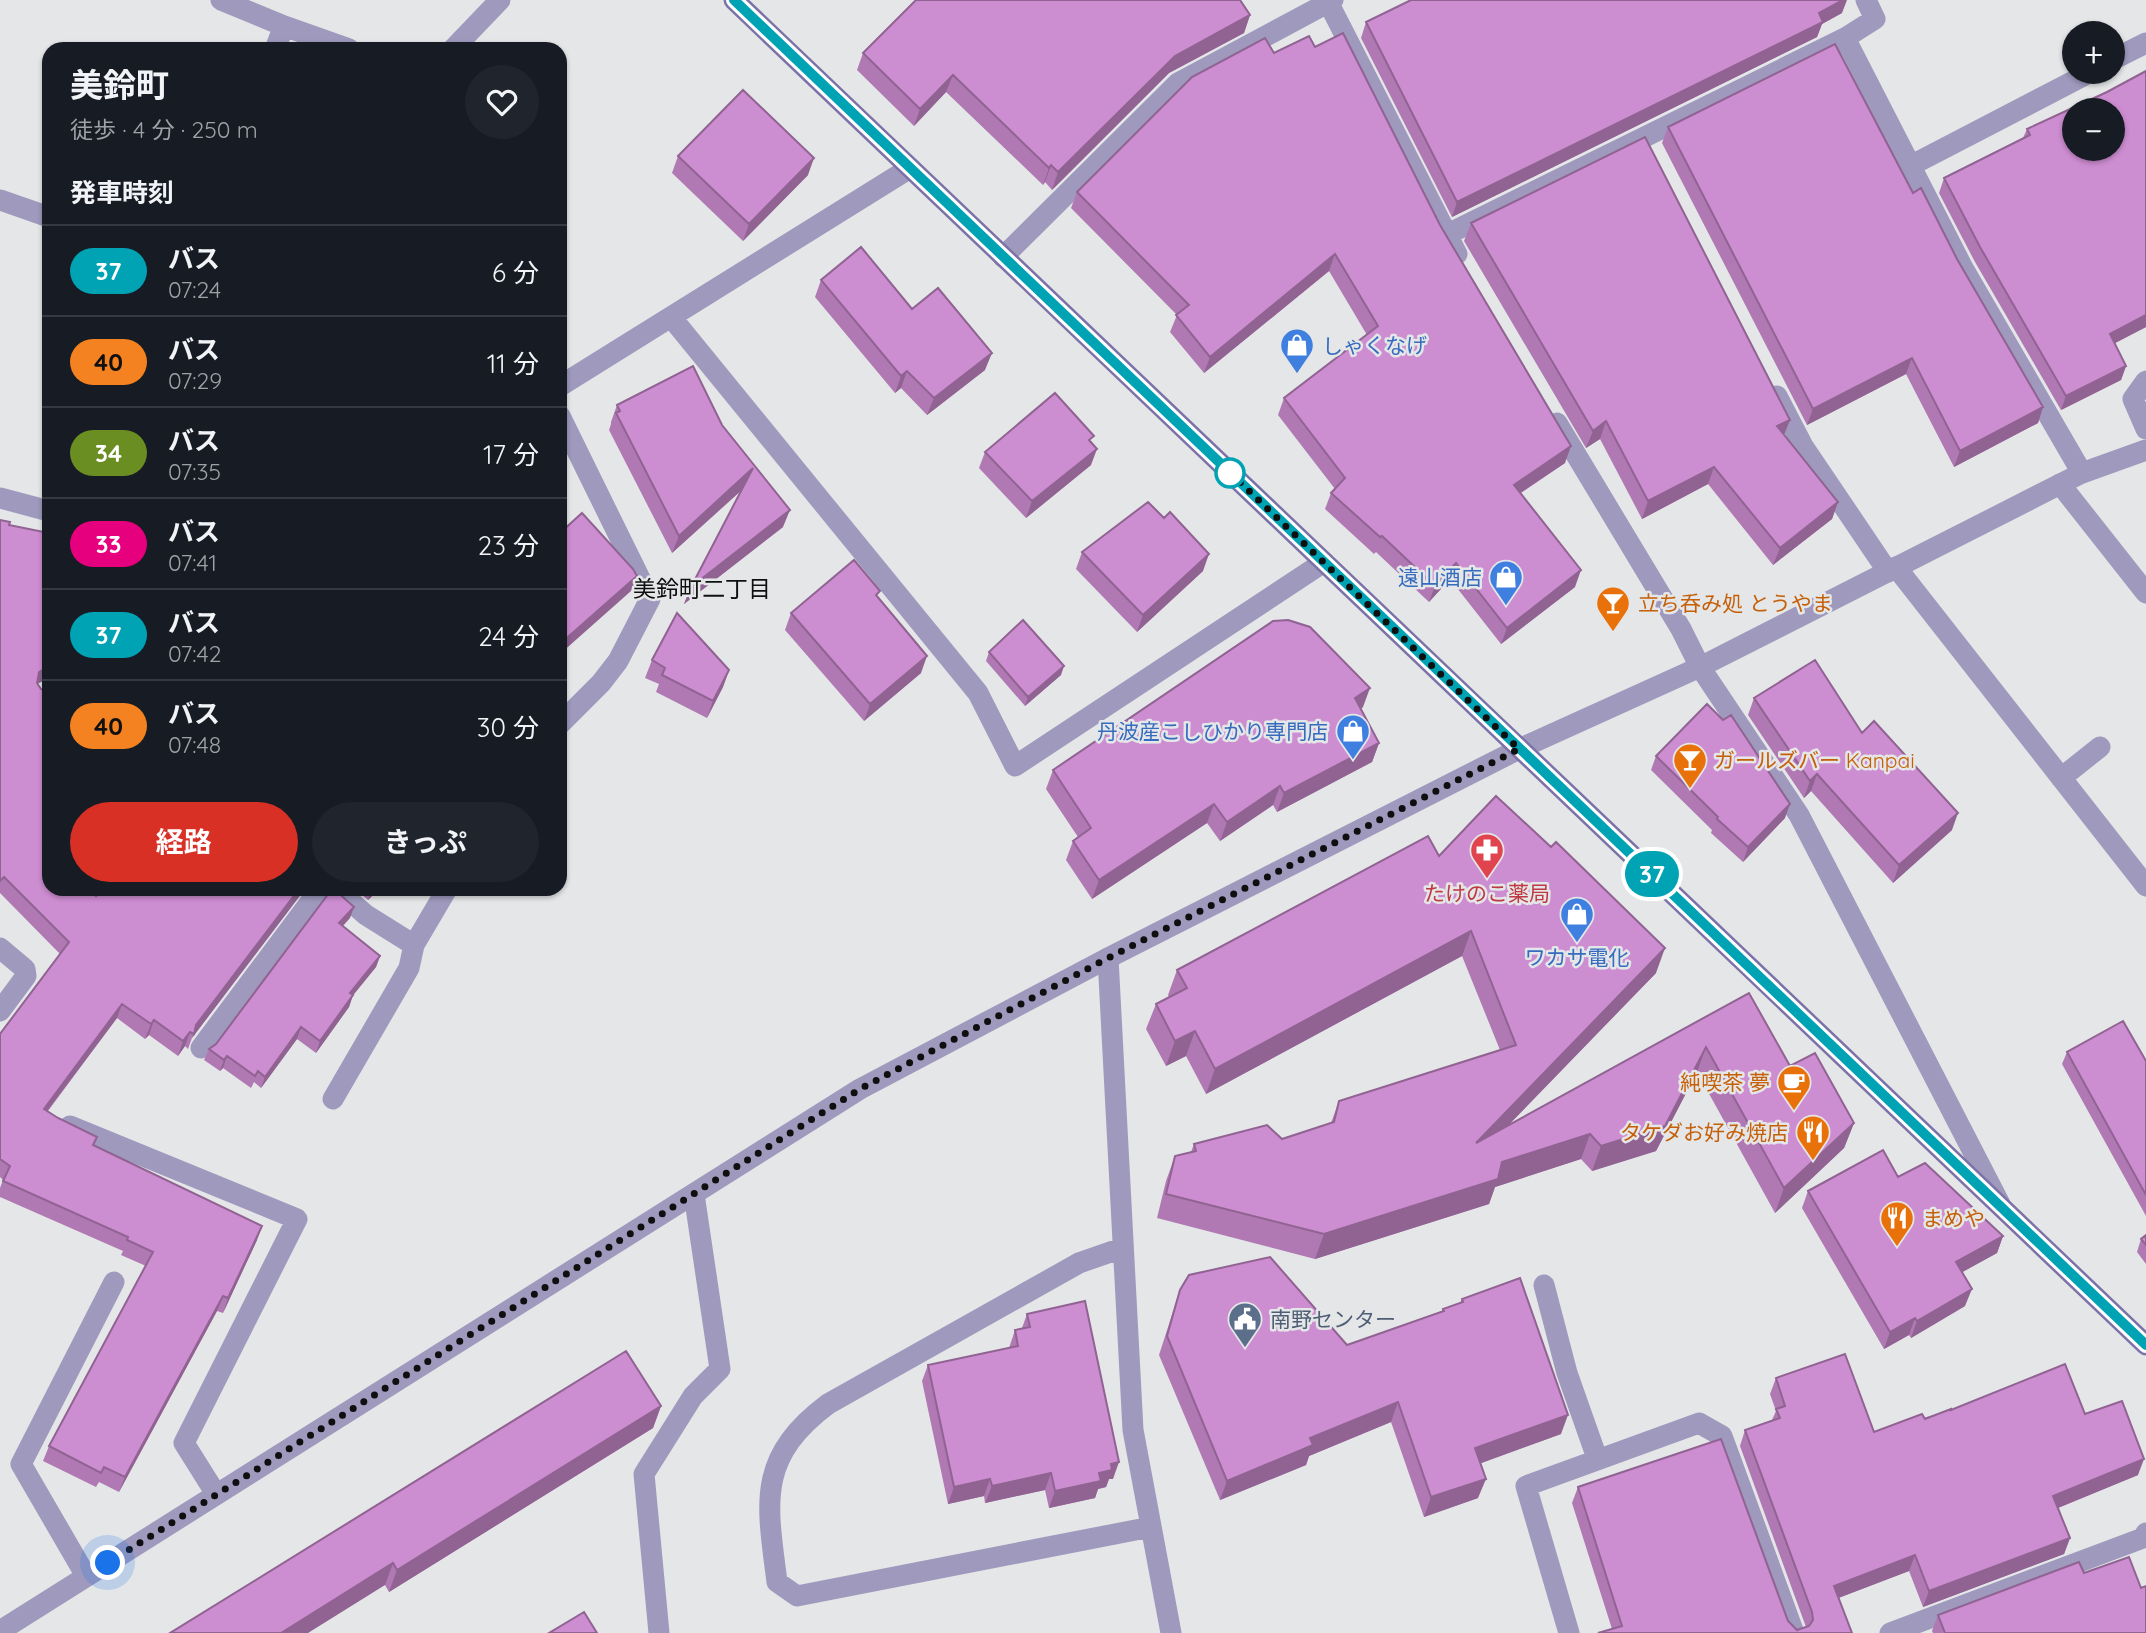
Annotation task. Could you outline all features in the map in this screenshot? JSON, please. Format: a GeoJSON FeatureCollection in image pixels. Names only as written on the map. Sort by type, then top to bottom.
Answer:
{"type":"FeatureCollection","features":[{"type":"Feature","properties":{"kind":"main road"},"geometry":{"type":"LineString","coordinates":[[734,0],[2146,1345]]}},
{"type":"Feature","properties":{"kind":"street"},"geometry":{"type":"LineString","coordinates":[[221,0],[329,42]]}},
{"type":"Feature","properties":{"kind":"street"},"geometry":{"type":"LineString","coordinates":[[460,42],[500,0]]}},
{"type":"Feature","properties":{"kind":"street"},"geometry":{"type":"LineString","coordinates":[[1446,235],[1845,38],[1875,19],[1866,0]]}},
{"type":"Feature","properties":{"kind":"street"},"geometry":{"type":"LineString","coordinates":[[1003,257],[1178,83],[1329,1],[1446,235],[1467,270]]}},
{"type":"Feature","properties":{"kind":"street"},"geometry":{"type":"LineString","coordinates":[[278,42],[284,26]]}},
{"type":"Feature","properties":{"kind":"street"},"geometry":{"type":"LineString","coordinates":[[1845,38],[1963,268],[2082,473]]}},
{"type":"Feature","properties":{"kind":"street"},"geometry":{"type":"LineString","coordinates":[[2125,54],[2146,43]]}},
{"type":"Feature","properties":{"kind":"street"},"geometry":{"type":"LineString","coordinates":[[1910,166],[2068,84]]}},
{"type":"Feature","properties":{"kind":"street"},"geometry":{"type":"LineString","coordinates":[[1644,136],[1657,161]]}},
{"type":"Feature","properties":{"kind":"street"},"geometry":{"type":"LineString","coordinates":[[567,382],[910,167]]}},
{"type":"Feature","properties":{"kind":"street"},"geometry":{"type":"LineString","coordinates":[[0,200],[42,215]]}},
{"type":"Feature","properties":{"kind":"street"},"geometry":{"type":"LineString","coordinates":[[671,317],[978,693],[1015,766],[1324,562]]}},
{"type":"Feature","properties":{"kind":"street"},"geometry":{"type":"LineString","coordinates":[[1765,372],[1803,446],[1892,570],[2146,886]]}},
{"type":"Feature","properties":{"kind":"street"},"geometry":{"type":"LineString","coordinates":[[2146,382],[2133,399],[2146,429]]}},
{"type":"Feature","properties":{"kind":"street"},"geometry":{"type":"LineString","coordinates":[[1549,411],[1681,629],[1700,667],[1800,815],[2000,1204]]}},
{"type":"Feature","properties":{"kind":"street"},"geometry":{"type":"LineString","coordinates":[[567,430],[650,599],[618,660],[601,683],[567,717]]}},
{"type":"Feature","properties":{"kind":"street"},"geometry":{"type":"LineString","coordinates":[[0,1630],[860,1089],[1108,958],[1519,749],[1700,667],[2082,473],[2146,450]]}},
{"type":"Feature","properties":{"kind":"street"},"geometry":{"type":"LineString","coordinates":[[2060,484],[2146,593]]}},
{"type":"Feature","properties":{"kind":"street"},"geometry":{"type":"LineString","coordinates":[[0,498],[42,509]]}},
{"type":"Feature","properties":{"kind":"street"},"geometry":{"type":"LineString","coordinates":[[2061,778],[2100,747]]}},
{"type":"Feature","properties":{"kind":"street"},"geometry":{"type":"LineString","coordinates":[[201,1048],[315,896]]}},
{"type":"Feature","properties":{"kind":"street"},"geometry":{"type":"LineString","coordinates":[[344,896],[366,915],[414,945]]}},
{"type":"Feature","properties":{"kind":"street"},"geometry":{"type":"LineString","coordinates":[[333,1099],[409,968],[414,945],[443,896]]}},
{"type":"Feature","properties":{"kind":"street"},"geometry":{"type":"LineString","coordinates":[[0,948],[25,969],[26,976],[0,1011]]}},
{"type":"Feature","properties":{"kind":"street"},"geometry":{"type":"LineString","coordinates":[[1108,958],[1133,1430],[1171,1633]]}},
{"type":"Feature","properties":{"kind":"street"},"geometry":{"type":"LineString","coordinates":[[58,1121],[297,1219],[184,1443],[216,1494]]}},
{"type":"Feature","properties":{"kind":"street"},"geometry":{"type":"LineString","coordinates":[[659,1633],[644,1474],[693,1396],[720,1369],[694,1194]]}},
{"type":"Feature","properties":{"kind":"street"},"geometry":{"type":"LineString","coordinates":[[1122,1248],[1079,1263],[821,1409],[803,1425],[783,1451],[772,1481],[768,1514],[777,1582],[797,1596],[1152,1527]]}},
{"type":"Feature","properties":{"kind":"street"},"geometry":{"type":"LineString","coordinates":[[86,1576],[21,1464],[114,1282]]}},
{"type":"Feature","properties":{"kind":"street"},"geometry":{"type":"LineString","coordinates":[[1544,1285],[1564,1363],[1597,1458]]}},
{"type":"Feature","properties":{"kind":"street"},"geometry":{"type":"LineString","coordinates":[[1569,1633],[1526,1486],[1699,1423],[1722,1436],[1794,1633]]}},
{"type":"Feature","properties":{"kind":"street"},"geometry":{"type":"LineString","coordinates":[[1890,1633],[2143,1538],[2146,1533]]}},
{"type":"Feature","properties":{"kind":"building"},"geometry":{"type":"Polygon","coordinates":[[[916,0],[1240,0],[1250,15],[1175,56],[1058,172],[1051,165],[1049,168],[953,75],[920,109],[863,53],[916,0]]]}},
{"type":"Feature","properties":{"kind":"building"},"geometry":{"type":"Polygon","coordinates":[[[1411,0],[1843,0],[1819,13],[1823,22],[1457,202],[1366,22],[1411,0]]]}},
{"type":"Feature","properties":{"kind":"building"},"geometry":{"type":"Polygon","coordinates":[[[1343,33],[1440,225],[1571,446],[1514,485],[1581,570],[1507,628],[1456,563],[1435,586],[1331,493],[1345,478],[1284,398],[1378,326],[1335,254],[1210,357],[1176,315],[1189,305],[1077,192],[1192,77],[1265,38],[1274,53],[1309,36],[1315,47],[1343,33]]]}},
{"type":"Feature","properties":{"kind":"building"},"geometry":{"type":"Polygon","coordinates":[[[1835,44],[1913,193],[1921,188],[1957,259],[2043,407],[1960,451],[1912,358],[1813,409],[1668,127],[1835,44]]]}},
{"type":"Feature","properties":{"kind":"building"},"geometry":{"type":"Polygon","coordinates":[[[2146,71],[2146,315],[2110,334],[2126,366],[2066,396],[1980,247],[1944,178],[2030,135],[2027,129],[2062,113],[2062,161],[2125,161],[2125,98],[2094,98],[2146,71]]]}},
{"type":"Feature","properties":{"kind":"building"},"geometry":{"type":"Polygon","coordinates":[[[743,90],[814,158],[749,224],[678,156],[743,90]]]}},
{"type":"Feature","properties":{"kind":"building"},"geometry":{"type":"Polygon","coordinates":[[[1645,137],[1790,420],[1777,426],[1838,502],[1780,548],[1714,467],[1648,501],[1606,421],[1593,431],[1471,223],[1645,137]]]}},
{"type":"Feature","properties":{"kind":"building"},"geometry":{"type":"Polygon","coordinates":[[[861,247],[912,309],[938,288],[992,353],[934,398],[907,371],[901,376],[821,280],[861,247]]]}},
{"type":"Feature","properties":{"kind":"building"},"geometry":{"type":"Polygon","coordinates":[[[693,366],[722,425],[790,510],[691,587],[753,468],[679,536],[616,413],[620,411],[617,405],[693,366]]]}},
{"type":"Feature","properties":{"kind":"building"},"geometry":{"type":"Polygon","coordinates":[[[1055,393],[1094,436],[1089,440],[1097,449],[1032,501],[985,452],[1055,393]]]}},
{"type":"Feature","properties":{"kind":"building"},"geometry":{"type":"Polygon","coordinates":[[[1148,502],[1164,518],[1170,512],[1209,554],[1143,615],[1082,552],[1148,502]]]}},
{"type":"Feature","properties":{"kind":"building"},"geometry":{"type":"Polygon","coordinates":[[[582,513],[637,576],[567,638],[567,527],[582,513]]]}},
{"type":"Feature","properties":{"kind":"building"},"geometry":{"type":"Polygon","coordinates":[[[0,520],[10,522],[9,525],[42,532],[42,670],[39,672],[37,683],[42,689],[42,896],[294,896],[196,1025],[194,1034],[190,1032],[183,1041],[154,1020],[151,1024],[122,1004],[44,1109],[97,1137],[93,1145],[262,1226],[228,1298],[223,1296],[125,1477],[104,1467],[101,1473],[49,1446],[153,1252],[127,1240],[128,1237],[3,1181],[10,1166],[0,1159],[0,1034],[69,942],[4,877],[0,881],[0,520]]]}},
{"type":"Feature","properties":{"kind":"building"},"geometry":{"type":"Polygon","coordinates":[[[854,560],[880,591],[876,595],[927,656],[870,704],[791,613],[854,560]]]}},
{"type":"Feature","properties":{"kind":"building"},"geometry":{"type":"Polygon","coordinates":[[[677,613],[729,670],[713,701],[662,675],[665,668],[652,660],[677,613]]]}},
{"type":"Feature","properties":{"kind":"building"},"geometry":{"type":"Polygon","coordinates":[[[1023,620],[1064,666],[1028,697],[989,652],[1023,620]]]}},
{"type":"Feature","properties":{"kind":"building"},"geometry":{"type":"Polygon","coordinates":[[[1288,620],[1310,627],[1370,688],[1355,698],[1379,743],[1284,793],[1280,786],[1227,822],[1214,804],[1099,880],[1073,841],[1091,828],[1053,770],[1273,621],[1288,620]]]}},
{"type":"Feature","properties":{"kind":"building"},"geometry":{"type":"Polygon","coordinates":[[[1815,660],[1862,733],[1874,721],[1958,813],[1899,865],[1817,774],[1810,781],[1754,698],[1815,660]]]}},
{"type":"Feature","properties":{"kind":"building"},"geometry":{"type":"Polygon","coordinates":[[[1707,704],[1723,720],[1731,715],[1790,804],[1748,847],[1656,756],[1707,704]]]}},
{"type":"Feature","properties":{"kind":"building"},"geometry":{"type":"Polygon","coordinates":[[[1496,796],[1551,847],[1556,842],[1665,948],[1476,1143],[1749,993],[1790,1066],[1815,1053],[1854,1123],[1784,1188],[1706,1047],[1665,1126],[1601,1146],[1590,1134],[1502,1162],[1498,1179],[1324,1234],[1166,1194],[1175,1156],[1196,1151],[1194,1144],[1267,1125],[1282,1139],[1334,1122],[1339,1101],[1516,1045],[1471,931],[1215,1069],[1195,1031],[1175,1041],[1156,1004],[1187,988],[1177,970],[1428,836],[1439,856],[1496,796]]]}},
{"type":"Feature","properties":{"kind":"building"},"geometry":{"type":"Polygon","coordinates":[[[327,896],[342,896],[354,907],[339,923],[380,956],[350,993],[353,995],[320,1041],[301,1027],[265,1077],[258,1071],[255,1076],[227,1056],[224,1060],[209,1049],[216,1044],[327,896]]]}},
{"type":"Feature","properties":{"kind":"building"},"geometry":{"type":"Polygon","coordinates":[[[2123,1021],[2146,1061],[2146,1195],[2067,1052],[2123,1021]]]}},
{"type":"Feature","properties":{"kind":"building"},"geometry":{"type":"Polygon","coordinates":[[[1883,1150],[1898,1177],[1925,1163],[2003,1236],[1956,1262],[1972,1289],[1917,1321],[1915,1318],[1890,1332],[1808,1191],[1883,1150]]]}},
{"type":"Feature","properties":{"kind":"building"},"geometry":{"type":"Polygon","coordinates":[[[1270,1257],[1347,1345],[1444,1311],[1443,1309],[1463,1302],[1462,1299],[1520,1278],[1568,1415],[1475,1448],[1486,1479],[1431,1497],[1398,1402],[1310,1438],[1313,1445],[1227,1481],[1167,1336],[1180,1290],[1189,1275],[1270,1257]]]}},
{"type":"Feature","properties":{"kind":"building"},"geometry":{"type":"Polygon","coordinates":[[[1085,1301],[1119,1462],[1111,1464],[1112,1470],[1099,1473],[1101,1481],[1055,1491],[1051,1473],[992,1486],[990,1479],[954,1487],[928,1365],[1018,1346],[1015,1330],[1030,1327],[1027,1314],[1085,1301]]]}},
{"type":"Feature","properties":{"kind":"building"},"geometry":{"type":"Polygon","coordinates":[[[626,1351],[661,1406],[397,1570],[393,1563],[281,1633],[170,1633],[626,1351]]]}},
{"type":"Feature","properties":{"kind":"building"},"geometry":{"type":"Polygon","coordinates":[[[1845,1354],[1874,1432],[1922,1414],[1925,1419],[1951,1410],[2065,1364],[2085,1414],[2122,1401],[2144,1459],[2053,1496],[2070,1538],[1929,1591],[1915,1555],[1834,1586],[1852,1633],[1598,1633],[1622,1626],[1578,1487],[1721,1439],[1788,1621],[1797,1630],[1809,1626],[1813,1620],[1812,1612],[1745,1430],[1780,1418],[1776,1409],[1785,1406],[1776,1378],[1845,1354]]]}},
{"type":"Feature","properties":{"kind":"building"},"geometry":{"type":"Polygon","coordinates":[[[2129,1557],[2141,1588],[2146,1586],[2146,1633],[1945,1633],[1938,1615],[2079,1562],[2084,1573],[2129,1557]]]}},
{"type":"Feature","properties":{"kind":"building"},"geometry":{"type":"Polygon","coordinates":[[[584,1612],[597,1633],[549,1633],[584,1612]]]}},
{"type":"Feature","properties":{"kind":"bus line","name":"37"},"geometry":{"type":"LineString","coordinates":[[734,0],[2146,1345]]}},
{"type":"Feature","properties":{"kind":"place","name":"しゃくなげ"},"geometry":{"type":"Point","coordinates":[1297,375]}},
{"type":"Feature","properties":{"kind":"place","name":"遠山酒店"},"geometry":{"type":"Point","coordinates":[1506,607]}},
{"type":"Feature","properties":{"kind":"place","name":"立ち呑み処 とうやま"},"geometry":{"type":"Point","coordinates":[1613,633]}},
{"type":"Feature","properties":{"kind":"place","name":"丹波産こしひかり専門店"},"geometry":{"type":"Point","coordinates":[1353,761]}},
{"type":"Feature","properties":{"kind":"place","name":"ガールズバー Kanpai"},"geometry":{"type":"Point","coordinates":[1690,790]}},
{"type":"Feature","properties":{"kind":"place","name":"たけのこ薬局"},"geometry":{"type":"Point","coordinates":[1487,880]}},
{"type":"Feature","properties":{"kind":"place","name":"ワカサ電化"},"geometry":{"type":"Point","coordinates":[1577,944]}},
{"type":"Feature","properties":{"kind":"place","name":"純喫茶 夢"},"geometry":{"type":"Point","coordinates":[1794,1112]}},
{"type":"Feature","properties":{"kind":"place","name":"タケダお好み焼店"},"geometry":{"type":"Point","coordinates":[1813,1162]}},
{"type":"Feature","properties":{"kind":"place","name":"まめや"},"geometry":{"type":"Point","coordinates":[1897,1248]}},
{"type":"Feature","properties":{"kind":"place","name":"南野センター"},"geometry":{"type":"Point","coordinates":[1245,1349]}},
{"type":"Feature","properties":{"kind":"district","name":"美鈴町二丁目"},"geometry":{"type":"Point","coordinates":[702,588]}},
{"type":"Feature","properties":{"kind":"route"},"geometry":{"type":"LineString","coordinates":[[108,1563],[860,1089],[1108,958],[1519,749],[1224,467],[1230,473]]}}]}
